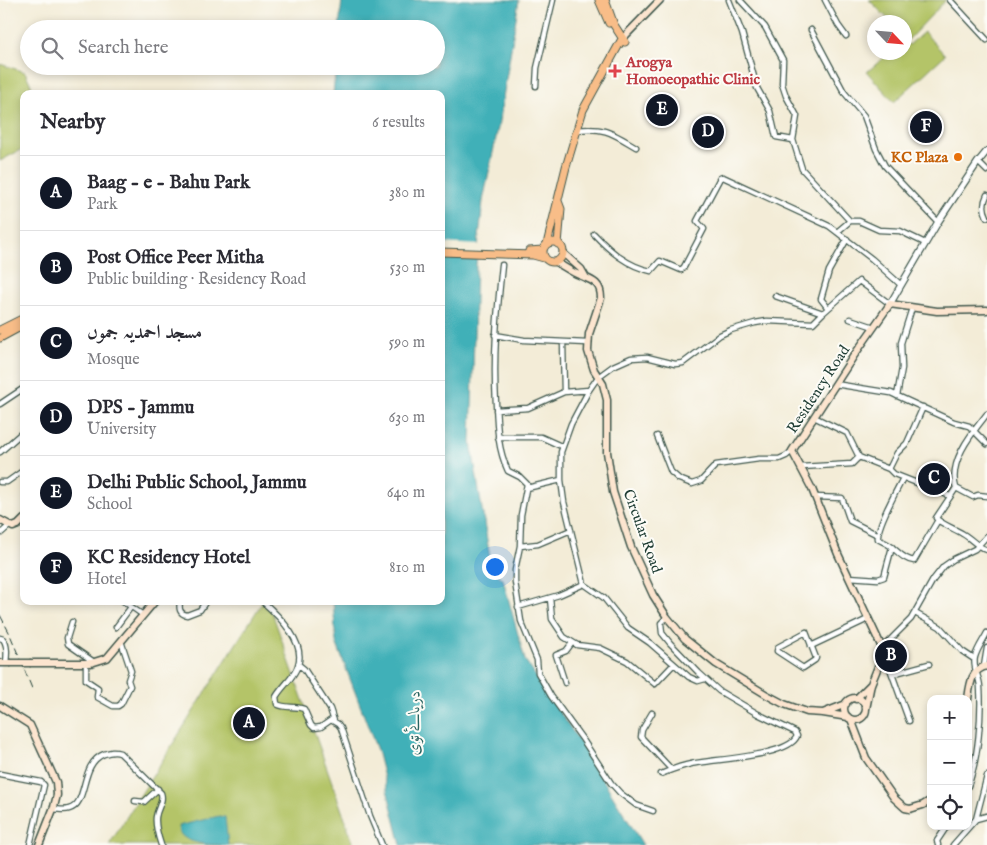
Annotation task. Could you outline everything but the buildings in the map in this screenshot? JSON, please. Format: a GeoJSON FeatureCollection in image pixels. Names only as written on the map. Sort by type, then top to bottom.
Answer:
{"type":"FeatureCollection","features":[{"type":"Feature","properties":{"kind":"main road"},"geometry":{"type":"LineString","coordinates":[[599,0],[622,43]]}},
{"type":"Feature","properties":{"kind":"main road"},"geometry":{"type":"LineString","coordinates":[[605,0],[622,43]]}},
{"type":"Feature","properties":{"kind":"main road"},"geometry":{"type":"LineString","coordinates":[[587,343],[601,298],[601,292],[596,283],[556,262],[548,261],[545,251],[562,179],[581,118],[588,111],[629,31],[660,0]]}},
{"type":"Feature","properties":{"kind":"main road"},"geometry":{"type":"LineString","coordinates":[[558,201],[561,209],[558,244]]}},
{"type":"Feature","properties":{"kind":"main road"},"geometry":{"type":"LineString","coordinates":[[445,252],[533,253],[545,251],[551,242],[558,244],[562,248],[563,254],[581,269],[584,276]]}},
{"type":"Feature","properties":{"kind":"main road"},"geometry":{"type":"LineString","coordinates":[[445,247],[533,253]]}},
{"type":"Feature","properties":{"kind":"main road"},"geometry":{"type":"LineString","coordinates":[[556,262],[563,254]]}},
{"type":"Feature","properties":{"kind":"main road"},"geometry":{"type":"LineString","coordinates":[[890,304],[945,311],[987,310]]}},
{"type":"Feature","properties":{"kind":"main road","name":"Residency Road"},"geometry":{"type":"LineString","coordinates":[[883,650],[815,497],[792,451],[890,304]]}},
{"type":"Feature","properties":{"kind":"main road"},"geometry":{"type":"LineString","coordinates":[[0,330],[20,320]]}},
{"type":"Feature","properties":{"kind":"main road"},"geometry":{"type":"LineString","coordinates":[[0,338],[20,327]]}},
{"type":"Feature","properties":{"kind":"main road","name":"Circular Road"},"geometry":{"type":"LineString","coordinates":[[587,343],[590,360],[603,384],[606,400],[608,458],[618,509],[641,571],[667,617],[685,639],[704,656],[776,700],[802,710],[823,712],[849,718]]}},
{"type":"Feature","properties":{"kind":"main road"},"geometry":{"type":"LineString","coordinates":[[0,520],[9,526],[15,526],[20,522]]}},
{"type":"Feature","properties":{"kind":"main road"},"geometry":{"type":"LineString","coordinates":[[6,663],[86,663],[107,658],[151,605]]}},
{"type":"Feature","properties":{"kind":"main road"},"geometry":{"type":"LineString","coordinates":[[859,740],[871,684],[883,650]]}},
{"type":"Feature","properties":{"kind":"main road"},"geometry":{"type":"LineString","coordinates":[[969,695],[972,679],[976,672],[986,666]]}},
{"type":"Feature","properties":{"kind":"main road"},"geometry":{"type":"LineString","coordinates":[[823,712],[856,699],[871,684]]}},
{"type":"Feature","properties":{"kind":"main road"},"geometry":{"type":"LineString","coordinates":[[849,718],[858,720],[864,712],[862,702],[856,699]]}},
{"type":"Feature","properties":{"kind":"main road"},"geometry":{"type":"LineString","coordinates":[[846,704],[844,710],[866,758],[899,804],[910,809],[927,802]]}},
{"type":"Feature","properties":{"kind":"main road"},"geometry":{"type":"LineString","coordinates":[[0,706],[23,719],[32,727],[56,782],[57,795],[39,845]]}},
{"type":"Feature","properties":{"kind":"street"},"geometry":{"type":"LineString","coordinates":[[536,86],[537,68],[553,0]]}},
{"type":"Feature","properties":{"kind":"street"},"geometry":{"type":"LineString","coordinates":[[729,0],[742,33],[757,88],[770,112],[776,137],[793,140]]}},
{"type":"Feature","properties":{"kind":"street"},"geometry":{"type":"LineString","coordinates":[[740,0],[771,35],[783,60],[782,84],[797,116],[793,140],[802,169],[850,221]]}},
{"type":"Feature","properties":{"kind":"street"},"geometry":{"type":"LineString","coordinates":[[825,0],[846,36]]}},
{"type":"Feature","properties":{"kind":"street"},"geometry":{"type":"LineString","coordinates":[[950,0],[987,40]]}},
{"type":"Feature","properties":{"kind":"street"},"geometry":{"type":"LineString","coordinates":[[811,30],[844,92],[864,116],[876,149],[885,166],[938,222]]}},
{"type":"Feature","properties":{"kind":"street"},"geometry":{"type":"LineString","coordinates":[[576,130],[588,128],[606,130],[636,147]]}},
{"type":"Feature","properties":{"kind":"street","name":"Residency Road"},"geometry":{"type":"LineString","coordinates":[[890,304],[938,222],[987,151]]}},
{"type":"Feature","properties":{"kind":"street"},"geometry":{"type":"LineString","coordinates":[[978,162],[987,171]]}},
{"type":"Feature","properties":{"kind":"street"},"geometry":{"type":"LineString","coordinates":[[594,234],[611,251],[634,266],[651,272],[660,260],[682,270],[704,229],[704,226],[696,222],[720,178],[723,177],[829,226],[901,285]]}},
{"type":"Feature","properties":{"kind":"street"},"geometry":{"type":"LineString","coordinates":[[987,195],[983,207],[987,217]]}},
{"type":"Feature","properties":{"kind":"street"},"geometry":{"type":"LineString","coordinates":[[837,232],[850,221],[859,220],[883,231],[900,231],[925,244]]}},
{"type":"Feature","properties":{"kind":"street"},"geometry":{"type":"LineString","coordinates":[[828,308],[821,299],[821,296],[829,272],[847,239]]}},
{"type":"Feature","properties":{"kind":"street"},"geometry":{"type":"LineString","coordinates":[[502,265],[495,335],[494,370],[498,437],[508,471],[527,484],[515,574],[518,608],[524,629],[537,660],[538,673],[550,696],[584,740],[611,783],[620,793],[636,805],[653,811]]}},
{"type":"Feature","properties":{"kind":"street"},"geometry":{"type":"LineString","coordinates":[[705,679],[695,681],[674,665],[650,643],[624,624],[604,598],[584,584],[561,480],[561,446],[589,390],[598,377],[612,366],[631,358],[647,357],[675,364],[683,363],[706,344],[731,330],[755,322],[814,323],[859,281],[890,304]]}},
{"type":"Feature","properties":{"kind":"street"},"geometry":{"type":"LineString","coordinates":[[775,296],[823,313]]}},
{"type":"Feature","properties":{"kind":"street"},"geometry":{"type":"LineString","coordinates":[[897,396],[902,368],[901,343],[912,308]]}},
{"type":"Feature","properties":{"kind":"street"},"geometry":{"type":"LineString","coordinates":[[850,319],[874,327]]}},
{"type":"Feature","properties":{"kind":"street"},"geometry":{"type":"LineString","coordinates":[[495,335],[517,339],[587,343]]}},
{"type":"Feature","properties":{"kind":"street"},"geometry":{"type":"LineString","coordinates":[[563,342],[564,392]]}},
{"type":"Feature","properties":{"kind":"street"},"geometry":{"type":"LineString","coordinates":[[835,384],[887,392],[974,430],[987,444]]}},
{"type":"Feature","properties":{"kind":"street"},"geometry":{"type":"LineString","coordinates":[[496,410],[532,407],[564,392],[589,390]]}},
{"type":"Feature","properties":{"kind":"street"},"geometry":{"type":"LineString","coordinates":[[0,404],[20,391]]}},
{"type":"Feature","properties":{"kind":"street"},"geometry":{"type":"LineString","coordinates":[[889,469],[897,452],[908,443],[923,407]]}},
{"type":"Feature","properties":{"kind":"street"},"geometry":{"type":"LineString","coordinates":[[904,478],[884,518],[878,539],[910,561],[914,561],[938,520],[937,517],[956,488],[955,475],[965,443],[987,414]]}},
{"type":"Feature","properties":{"kind":"street"},"geometry":{"type":"LineString","coordinates":[[814,417],[846,433],[859,457],[889,469],[891,473],[950,496]]}},
{"type":"Feature","properties":{"kind":"street"},"geometry":{"type":"LineString","coordinates":[[0,452],[20,434]]}},
{"type":"Feature","properties":{"kind":"street"},"geometry":{"type":"LineString","coordinates":[[657,436],[670,472],[679,479],[692,484],[701,481],[716,466],[759,459],[779,459],[792,451]]}},
{"type":"Feature","properties":{"kind":"street"},"geometry":{"type":"LineString","coordinates":[[498,437],[541,437],[561,446]]}},
{"type":"Feature","properties":{"kind":"street"},"geometry":{"type":"LineString","coordinates":[[801,467],[852,464],[859,457]]}},
{"type":"Feature","properties":{"kind":"street"},"geometry":{"type":"LineString","coordinates":[[0,482],[7,482],[20,473]]}},
{"type":"Feature","properties":{"kind":"street"},"geometry":{"type":"LineString","coordinates":[[527,488],[561,480]]}},
{"type":"Feature","properties":{"kind":"street"},"geometry":{"type":"LineString","coordinates":[[956,488],[973,497],[978,495],[987,496]]}},
{"type":"Feature","properties":{"kind":"street"},"geometry":{"type":"LineString","coordinates":[[815,497],[842,498],[850,520],[878,535]]}},
{"type":"Feature","properties":{"kind":"street"},"geometry":{"type":"LineString","coordinates":[[938,520],[987,550]]}},
{"type":"Feature","properties":{"kind":"street"},"geometry":{"type":"LineString","coordinates":[[0,534],[9,526]]}},
{"type":"Feature","properties":{"kind":"street"},"geometry":{"type":"LineString","coordinates":[[520,546],[538,544],[571,530]]}},
{"type":"Feature","properties":{"kind":"street"},"geometry":{"type":"LineString","coordinates":[[909,721],[883,650],[915,613],[933,580],[944,566],[954,559],[969,553],[987,536]]}},
{"type":"Feature","properties":{"kind":"street"},"geometry":{"type":"LineString","coordinates":[[849,577],[878,579],[884,577],[892,547]]}},
{"type":"Feature","properties":{"kind":"street"},"geometry":{"type":"LineString","coordinates":[[518,608],[550,598],[584,584]]}},
{"type":"Feature","properties":{"kind":"street"},"geometry":{"type":"LineString","coordinates":[[550,598],[552,619],[564,637],[572,643],[603,649],[627,661],[655,684],[674,665]]}},
{"type":"Feature","properties":{"kind":"street"},"geometry":{"type":"LineString","coordinates":[[128,605],[143,615]]}},
{"type":"Feature","properties":{"kind":"street"},"geometry":{"type":"LineString","coordinates":[[180,605],[182,613],[187,615],[200,610],[203,605]]}},
{"type":"Feature","properties":{"kind":"street"},"geometry":{"type":"LineString","coordinates":[[266,605],[292,634],[298,644],[300,656],[299,665],[276,697],[277,704],[293,706],[304,710],[311,726],[314,728],[320,727],[331,720],[334,721]]}},
{"type":"Feature","properties":{"kind":"street"},"geometry":{"type":"LineString","coordinates":[[116,627],[131,607]]}},
{"type":"Feature","properties":{"kind":"street"},"geometry":{"type":"LineString","coordinates":[[915,613],[939,625],[962,651],[974,659]]}},
{"type":"Feature","properties":{"kind":"street"},"geometry":{"type":"LineString","coordinates":[[661,774],[691,763],[768,753],[793,742],[796,738],[795,732],[741,704],[705,679],[662,634],[662,623],[667,617]]}},
{"type":"Feature","properties":{"kind":"street"},"geometry":{"type":"LineString","coordinates":[[811,646],[868,619]]}},
{"type":"Feature","properties":{"kind":"street"},"geometry":{"type":"LineString","coordinates":[[72,622],[67,638],[68,644],[94,662]]}},
{"type":"Feature","properties":{"kind":"street"},"geometry":{"type":"LineString","coordinates":[[806,632],[811,646],[816,658],[805,668],[801,668],[777,651],[778,646],[806,632]]}},
{"type":"Feature","properties":{"kind":"street"},"geometry":{"type":"LineString","coordinates":[[968,785],[975,762],[978,734],[980,688],[974,659],[987,633]]}},
{"type":"Feature","properties":{"kind":"street"},"geometry":{"type":"LineString","coordinates":[[0,638],[5,642],[6,663]]}},
{"type":"Feature","properties":{"kind":"street"},"geometry":{"type":"LineString","coordinates":[[86,663],[86,680],[98,688],[97,697],[113,706],[118,706],[121,704],[130,686],[128,680],[131,671],[121,642]]}},
{"type":"Feature","properties":{"kind":"street"},"geometry":{"type":"LineString","coordinates":[[565,683],[556,655],[566,651],[572,643]]}},
{"type":"Feature","properties":{"kind":"street"},"geometry":{"type":"LineString","coordinates":[[986,666],[987,648]]}},
{"type":"Feature","properties":{"kind":"street"},"geometry":{"type":"LineString","coordinates":[[892,674],[929,664]]}},
{"type":"Feature","properties":{"kind":"street"},"geometry":{"type":"LineString","coordinates":[[299,665],[330,709],[334,721],[341,728],[370,816],[382,845]]}},
{"type":"Feature","properties":{"kind":"street"},"geometry":{"type":"LineString","coordinates":[[652,713],[642,730],[642,737],[671,769]]}},
{"type":"Feature","properties":{"kind":"street"},"geometry":{"type":"LineString","coordinates":[[53,809],[68,810],[73,807],[80,799],[91,764],[98,757],[116,752],[124,756],[158,789],[162,799],[156,814],[156,828],[161,845]]}},
{"type":"Feature","properties":{"kind":"street"},"geometry":{"type":"LineString","coordinates":[[0,774],[44,784],[30,845]]}},
{"type":"Feature","properties":{"kind":"street"},"geometry":{"type":"LineString","coordinates":[[953,845],[976,819],[987,776]]}},
{"type":"Feature","properties":{"kind":"street"},"geometry":{"type":"LineString","coordinates":[[135,801],[144,802],[158,789]]}},
{"type":"Feature","properties":{"kind":"street"},"geometry":{"type":"LineString","coordinates":[[976,819],[987,816]]}},
{"type":"Feature","properties":{"kind":"street"},"geometry":{"type":"LineString","coordinates":[[938,845],[936,842],[944,830]]}},
{"type":"Feature","properties":{"kind":"green space"},"geometry":{"type":"Polygon","coordinates":[[[869,0],[946,0],[912,36],[912,15],[884,15],[869,0]]]}},
{"type":"Feature","properties":{"kind":"green space"},"geometry":{"type":"Polygon","coordinates":[[[924,32],[945,55],[894,102],[867,72],[881,60],[912,60],[912,42],[924,32]]]}},
{"type":"Feature","properties":{"kind":"green space"},"geometry":{"type":"Polygon","coordinates":[[[0,64],[20,70],[20,75],[26,75],[33,90],[20,90],[20,150],[0,161],[0,64]]]}},
{"type":"Feature","properties":{"kind":"green space"},"geometry":{"type":"Polygon","coordinates":[[[260,605],[269,605],[354,845],[109,845],[260,605]]]}},
{"type":"Feature","properties":{"kind":"water","name":"دریائے توی"},"geometry":{"type":"Polygon","coordinates":[[[342,0],[519,0],[498,128],[483,201],[476,265],[471,442],[492,570],[503,579],[525,660],[582,745],[643,845],[401,845],[377,750],[336,642],[333,605],[445,605],[445,90],[333,90],[335,75],[445,75],[445,20],[340,20],[342,0]]]}},
{"type":"Feature","properties":{"kind":"water"},"geometry":{"type":"Polygon","coordinates":[[[219,816],[225,817],[228,845],[197,843],[184,837],[179,832],[178,826],[219,816]]]}},
{"type":"Feature","properties":{"kind":"pier"},"geometry":{"type":"Polygon","coordinates":[[[445,243],[480,245],[479,258],[445,256],[445,243]]]}},
{"type":"Feature","properties":{"kind":"railway"},"geometry":{"type":"LineString","coordinates":[[0,615],[33,691]]}},
{"type":"Feature","properties":{"kind":"place","name":"Arogya Homoeopathic Clinic"},"geometry":{"type":"Point","coordinates":[615,71]}},
{"type":"Feature","properties":{"kind":"place","name":"Delhi Public School, Jammu"},"geometry":{"type":"Point","coordinates":[662,110]}},
{"type":"Feature","properties":{"kind":"place","name":"KC Residency Hotel"},"geometry":{"type":"Point","coordinates":[926,127]}},
{"type":"Feature","properties":{"kind":"place","name":"DPS - Jammu"},"geometry":{"type":"Point","coordinates":[708,132]}},
{"type":"Feature","properties":{"kind":"place","name":"KC Plaza"},"geometry":{"type":"Point","coordinates":[958,157]}},
{"type":"Feature","properties":{"kind":"place","name":"مسجد احمدیہ جموں"},"geometry":{"type":"Point","coordinates":[934,479]}},
{"type":"Feature","properties":{"kind":"place","name":"Post Office Peer Mitha"},"geometry":{"type":"Point","coordinates":[891,656]}},
{"type":"Feature","properties":{"kind":"place","name":"Baag - e - Bahu Park"},"geometry":{"type":"Point","coordinates":[249,723]}}]}
